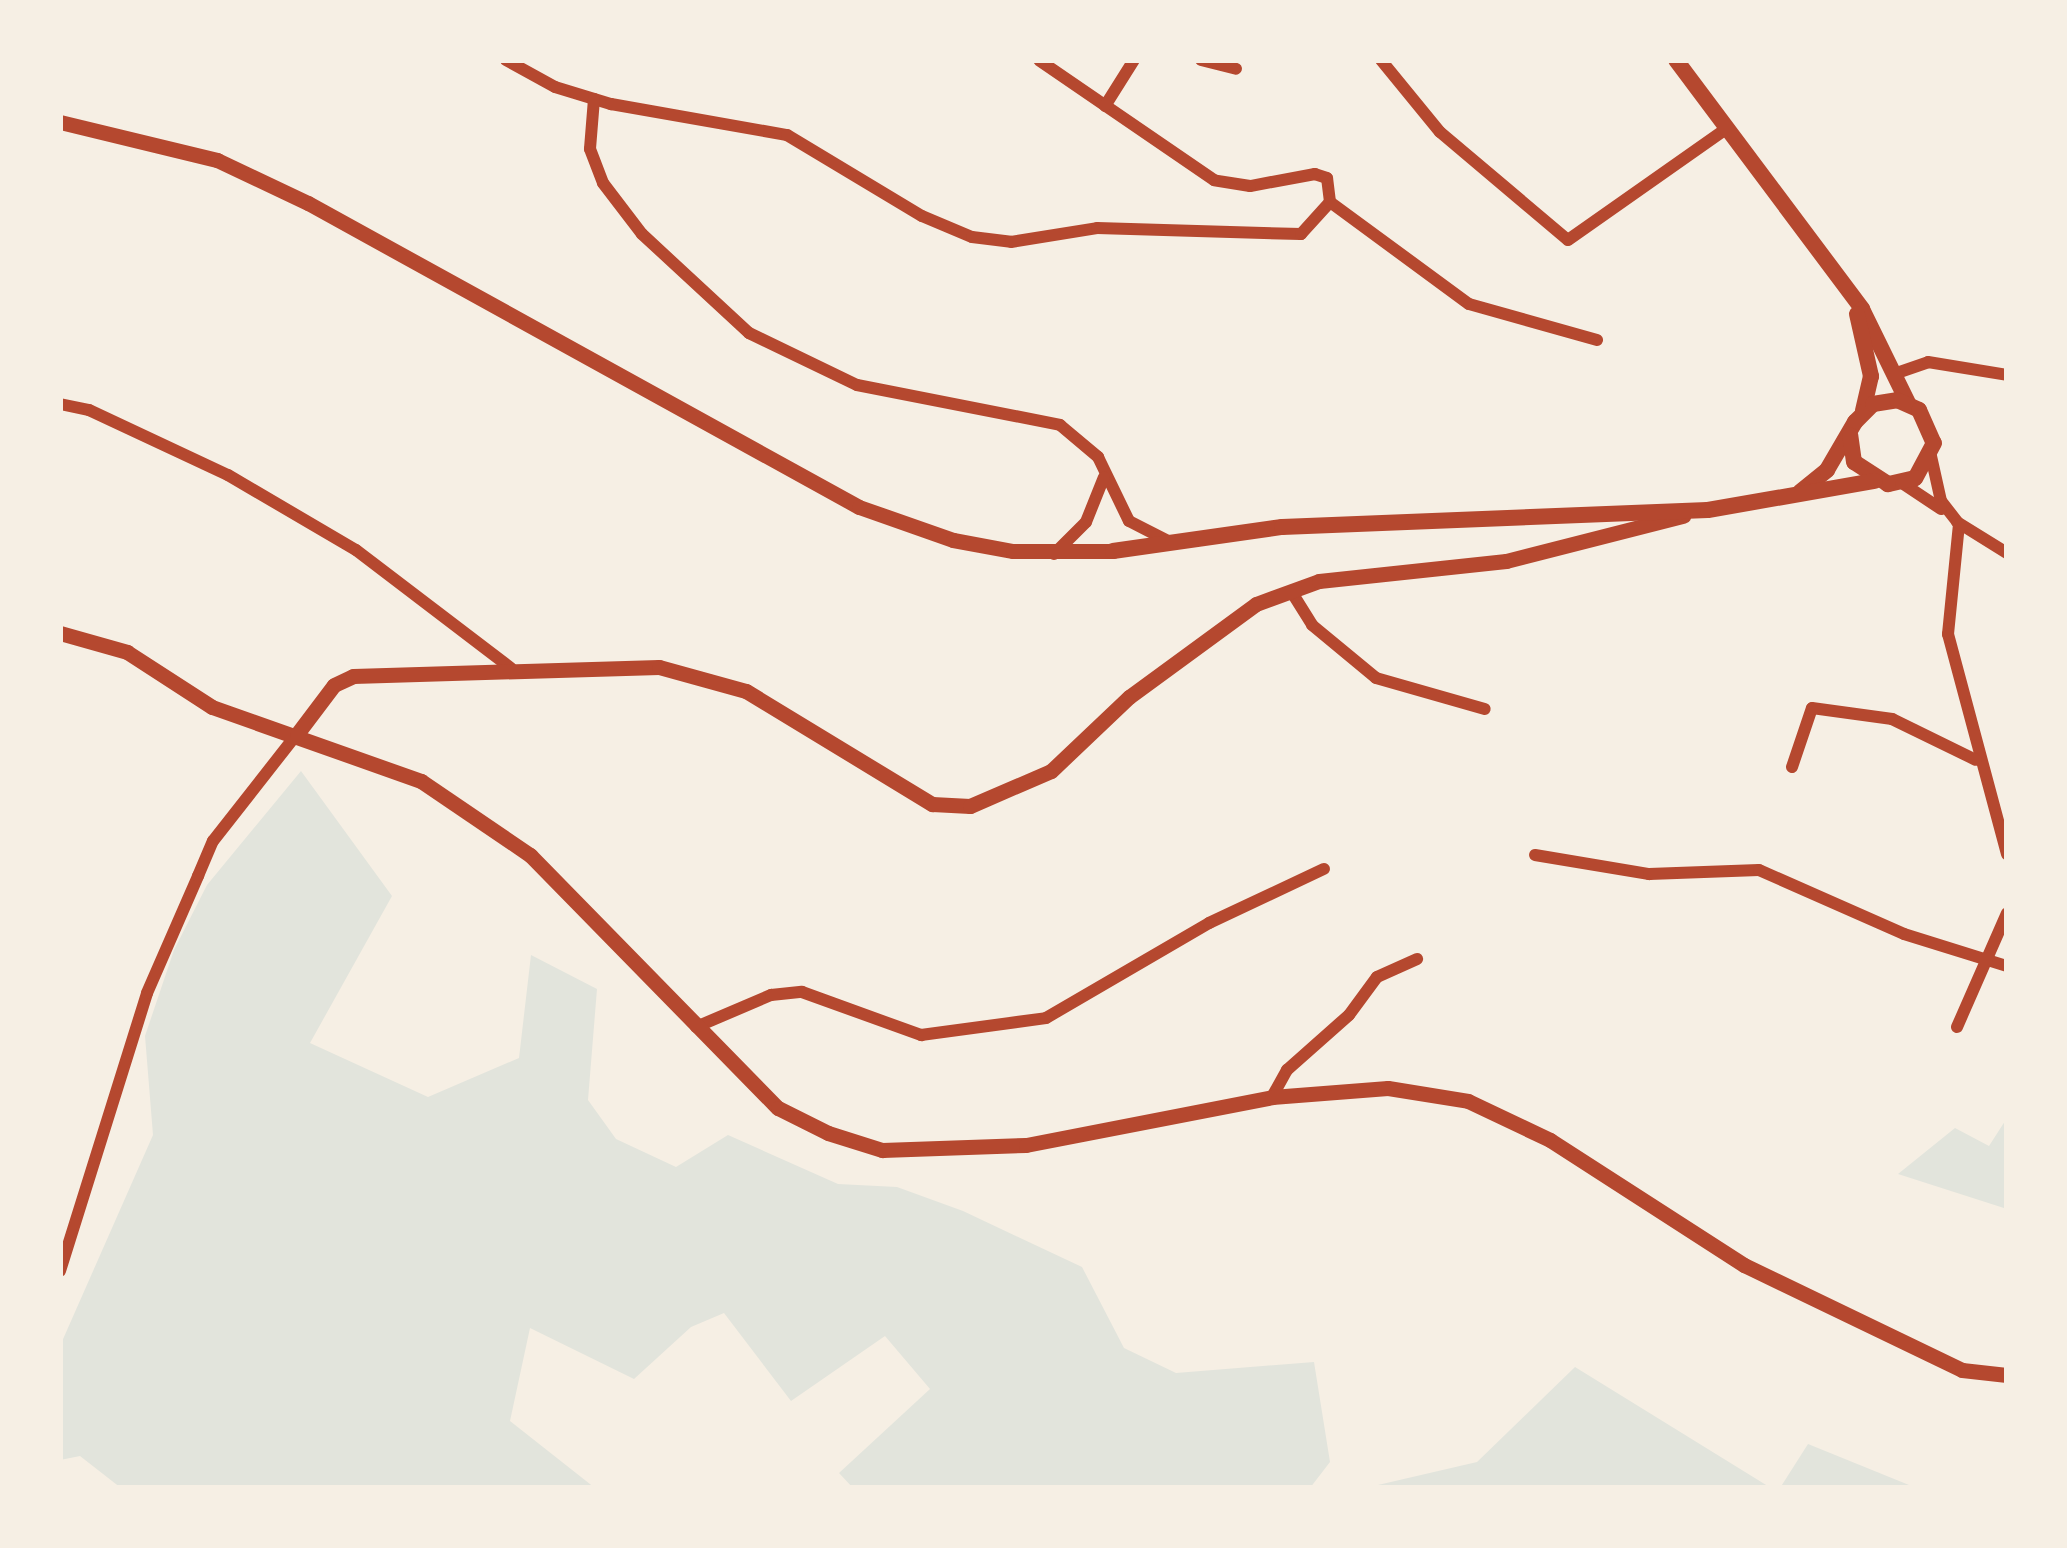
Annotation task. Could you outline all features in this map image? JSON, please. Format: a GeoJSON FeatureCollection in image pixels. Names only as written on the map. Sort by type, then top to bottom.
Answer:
{"type":"FeatureCollection","features":[{"type":"Feature","properties":{"kind":"main road"},"geometry":{"type":"LineString","coordinates":[[1113,551],[1500,512],[1708,510],[1874,481],[1902,483],[1931,456],[1927,419],[1909,404],[1841,280],[1676,60]]}},
{"type":"Feature","properties":{"kind":"main road"},"geometry":{"type":"LineString","coordinates":[[1782,500],[1808,488],[1863,411],[1867,346],[1841,280]]}},
{"type":"Feature","properties":{"kind":"main road"},"geometry":{"type":"LineString","coordinates":[[1863,411],[1885,400],[1909,404]]}},
{"type":"Feature","properties":{"kind":"main road"},"geometry":{"type":"LineString","coordinates":[[1850,435],[1854,462],[1874,481]]}},
{"type":"Feature","properties":{"kind":"street"},"geometry":{"type":"LineString","coordinates":[[506,60],[594,98],[787,135],[972,237],[1011,242],[1096,228],[1301,234],[1331,196]]}},
{"type":"Feature","properties":{"kind":"street"},"geometry":{"type":"LineString","coordinates":[[1039,60],[1228,186],[1315,174],[1331,196],[1468,304],[1597,340]]}},
{"type":"Feature","properties":{"kind":"street"},"geometry":{"type":"LineString","coordinates":[[1106,106],[1134,60]]}},
{"type":"Feature","properties":{"kind":"street"},"geometry":{"type":"LineString","coordinates":[[1201,60],[1237,69]]}},
{"type":"Feature","properties":{"kind":"street"},"geometry":{"type":"LineString","coordinates":[[1381,60],[1440,132],[1568,240],[1726,129]]}},
{"type":"Feature","properties":{"kind":"street"},"geometry":{"type":"LineString","coordinates":[[594,98],[590,149],[603,183],[642,234],[749,333],[856,386],[1060,425],[1083,438],[1129,520],[1172,543]]}},
{"type":"Feature","properties":{"kind":"street"},"geometry":{"type":"LineString","coordinates":[[60,122],[217,160],[308,202],[859,507],[952,541],[1054,554],[1113,551]]}},
{"type":"Feature","properties":{"kind":"street"},"geometry":{"type":"LineString","coordinates":[[1894,374],[1928,362],[2007,375]]}},
{"type":"Feature","properties":{"kind":"street"},"geometry":{"type":"LineString","coordinates":[[60,404],[88,410],[228,475],[356,550],[511,668]]}},
{"type":"Feature","properties":{"kind":"street"},"geometry":{"type":"LineString","coordinates":[[1931,456],[1941,501],[1959,524],[1948,634],[1976,760],[2007,854]]}},
{"type":"Feature","properties":{"kind":"street"},"geometry":{"type":"LineString","coordinates":[[1054,554],[1086,522],[1104,477]]}},
{"type":"Feature","properties":{"kind":"street"},"geometry":{"type":"LineString","coordinates":[[1902,483],[2007,553]]}},
{"type":"Feature","properties":{"kind":"street"},"geometry":{"type":"LineString","coordinates":[[60,1271],[147,993],[213,841],[334,686],[353,676],[511,668],[702,674],[780,710],[932,804],[970,806],[1052,772],[1192,646],[1291,591],[1506,560],[1708,510]]}},
{"type":"Feature","properties":{"kind":"street"},"geometry":{"type":"LineString","coordinates":[[1291,591],[1312,626],[1376,678],[1485,709]]}},
{"type":"Feature","properties":{"kind":"street"},"geometry":{"type":"LineString","coordinates":[[60,633],[127,652],[212,707],[421,781],[530,856],[778,1108],[881,1150],[1025,1145],[1272,1097],[1388,1088],[1468,1101],[1550,1140],[1744,1265],[1962,1370],[2007,1375]]}},
{"type":"Feature","properties":{"kind":"street"},"geometry":{"type":"LineString","coordinates":[[1792,767],[1813,708],[1892,718],[1976,760]]}},
{"type":"Feature","properties":{"kind":"street"},"geometry":{"type":"LineString","coordinates":[[1535,855],[1649,874],[1760,870],[2007,966]]}},
{"type":"Feature","properties":{"kind":"street"},"geometry":{"type":"LineString","coordinates":[[696,1027],[770,995],[802,992],[921,1035],[1046,1018],[1210,923],[1324,869]]}},
{"type":"Feature","properties":{"kind":"street"},"geometry":{"type":"LineString","coordinates":[[1957,1028],[2007,913]]}},
{"type":"Feature","properties":{"kind":"street"},"geometry":{"type":"LineString","coordinates":[[1272,1097],[1286,1070],[1349,1015],[1377,977],[1417,959]]}},
{"type":"Feature","properties":{"kind":"shaded area"},"geometry":{"type":"Polygon","coordinates":[[[301,771],[392,896],[310,1043],[428,1097],[519,1058],[531,955],[597,989],[588,1100],[616,1139],[676,1167],[728,1135],[838,1184],[897,1187],[963,1211],[1082,1267],[1124,1348],[1176,1373],[1314,1362],[1330,1462],[1310,1488],[853,1488],[839,1473],[930,1389],[885,1336],[791,1401],[724,1313],[691,1327],[634,1379],[530,1328],[510,1421],[595,1488],[121,1488],[80,1456],[60,1460],[60,1346],[153,1135],[145,1036],[174,950],[207,885],[301,771]]]}},
{"type":"Feature","properties":{"kind":"shaded area"},"geometry":{"type":"Polygon","coordinates":[[[2007,1118],[2007,1209],[1898,1174],[1955,1128],[1989,1146],[2007,1118]]]}},
{"type":"Feature","properties":{"kind":"shaded area"},"geometry":{"type":"Polygon","coordinates":[[[1575,1367],[1771,1488],[1365,1488],[1477,1462],[1575,1367]]]}},
{"type":"Feature","properties":{"kind":"shaded area"},"geometry":{"type":"Polygon","coordinates":[[[1808,1444],[1909,1485],[1909,1488],[1780,1488],[1808,1444]]]}}]}
